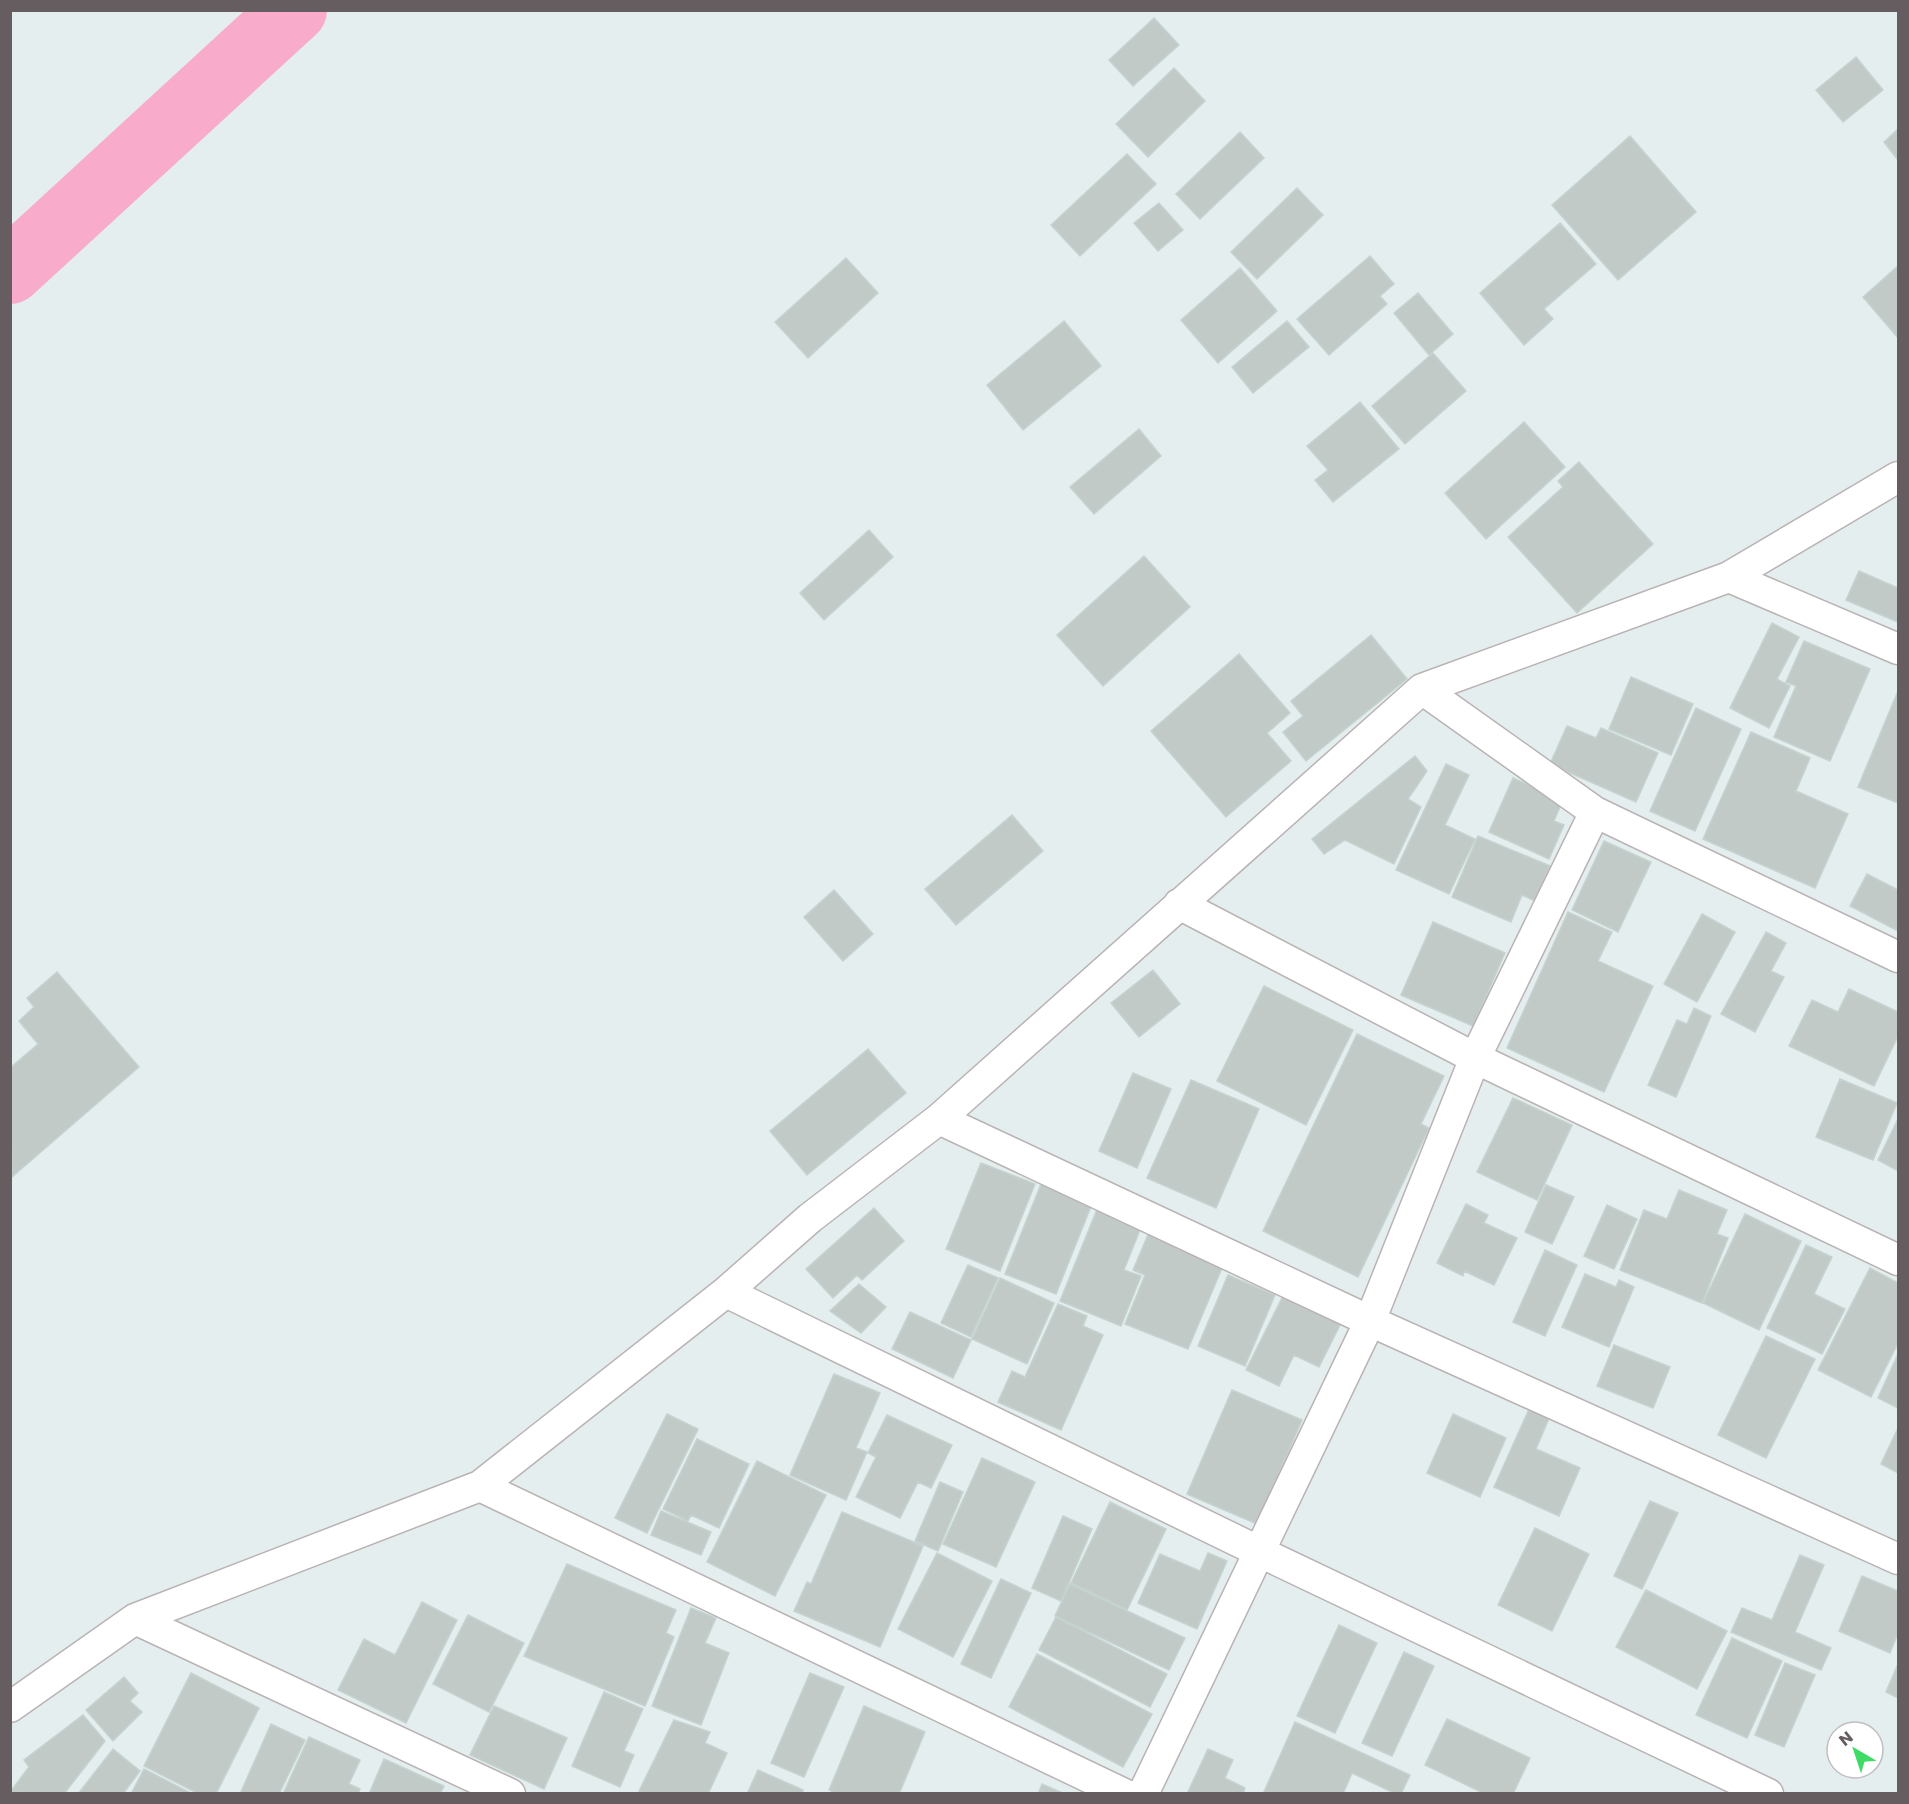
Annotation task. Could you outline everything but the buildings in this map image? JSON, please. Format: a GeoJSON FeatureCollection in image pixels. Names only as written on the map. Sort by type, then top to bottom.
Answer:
{"type":"FeatureCollection","features":[{"type":"Feature","properties":{"kind":"street"},"geometry":{"type":"LineString","coordinates":[[10,1707],[135,1619],[480,1486],[726,1292],[810,1218],[939,1119],[1422,689],[1729,577],[1899,477]]}},
{"type":"Feature","properties":{"kind":"street"},"geometry":{"type":"LineString","coordinates":[[1729,577],[1899,649]]}},
{"type":"Feature","properties":{"kind":"street"},"geometry":{"type":"LineString","coordinates":[[1422,689],[1595,812],[1899,957]]}},
{"type":"Feature","properties":{"kind":"street"},"geometry":{"type":"LineString","coordinates":[[1143,1794],[1370,1321],[1475,1058],[1595,812]]}},
{"type":"Feature","properties":{"kind":"street"},"geometry":{"type":"LineString","coordinates":[[1179,904],[1475,1058],[1899,1260]]}},
{"type":"Feature","properties":{"kind":"street"},"geometry":{"type":"LineString","coordinates":[[939,1119],[1370,1321],[1899,1559]]}},
{"type":"Feature","properties":{"kind":"street"},"geometry":{"type":"LineString","coordinates":[[726,1292],[1260,1552],[1768,1794]]}},
{"type":"Feature","properties":{"kind":"street"},"geometry":{"type":"LineString","coordinates":[[480,1486],[1124,1794]]}},
{"type":"Feature","properties":{"kind":"street"},"geometry":{"type":"LineString","coordinates":[[135,1619],[476,1786],[510,1794]]}},
{"type":"Feature","properties":{"kind":"waterway"},"geometry":{"type":"LineString","coordinates":[[10,271],[294,10]]}}]}
